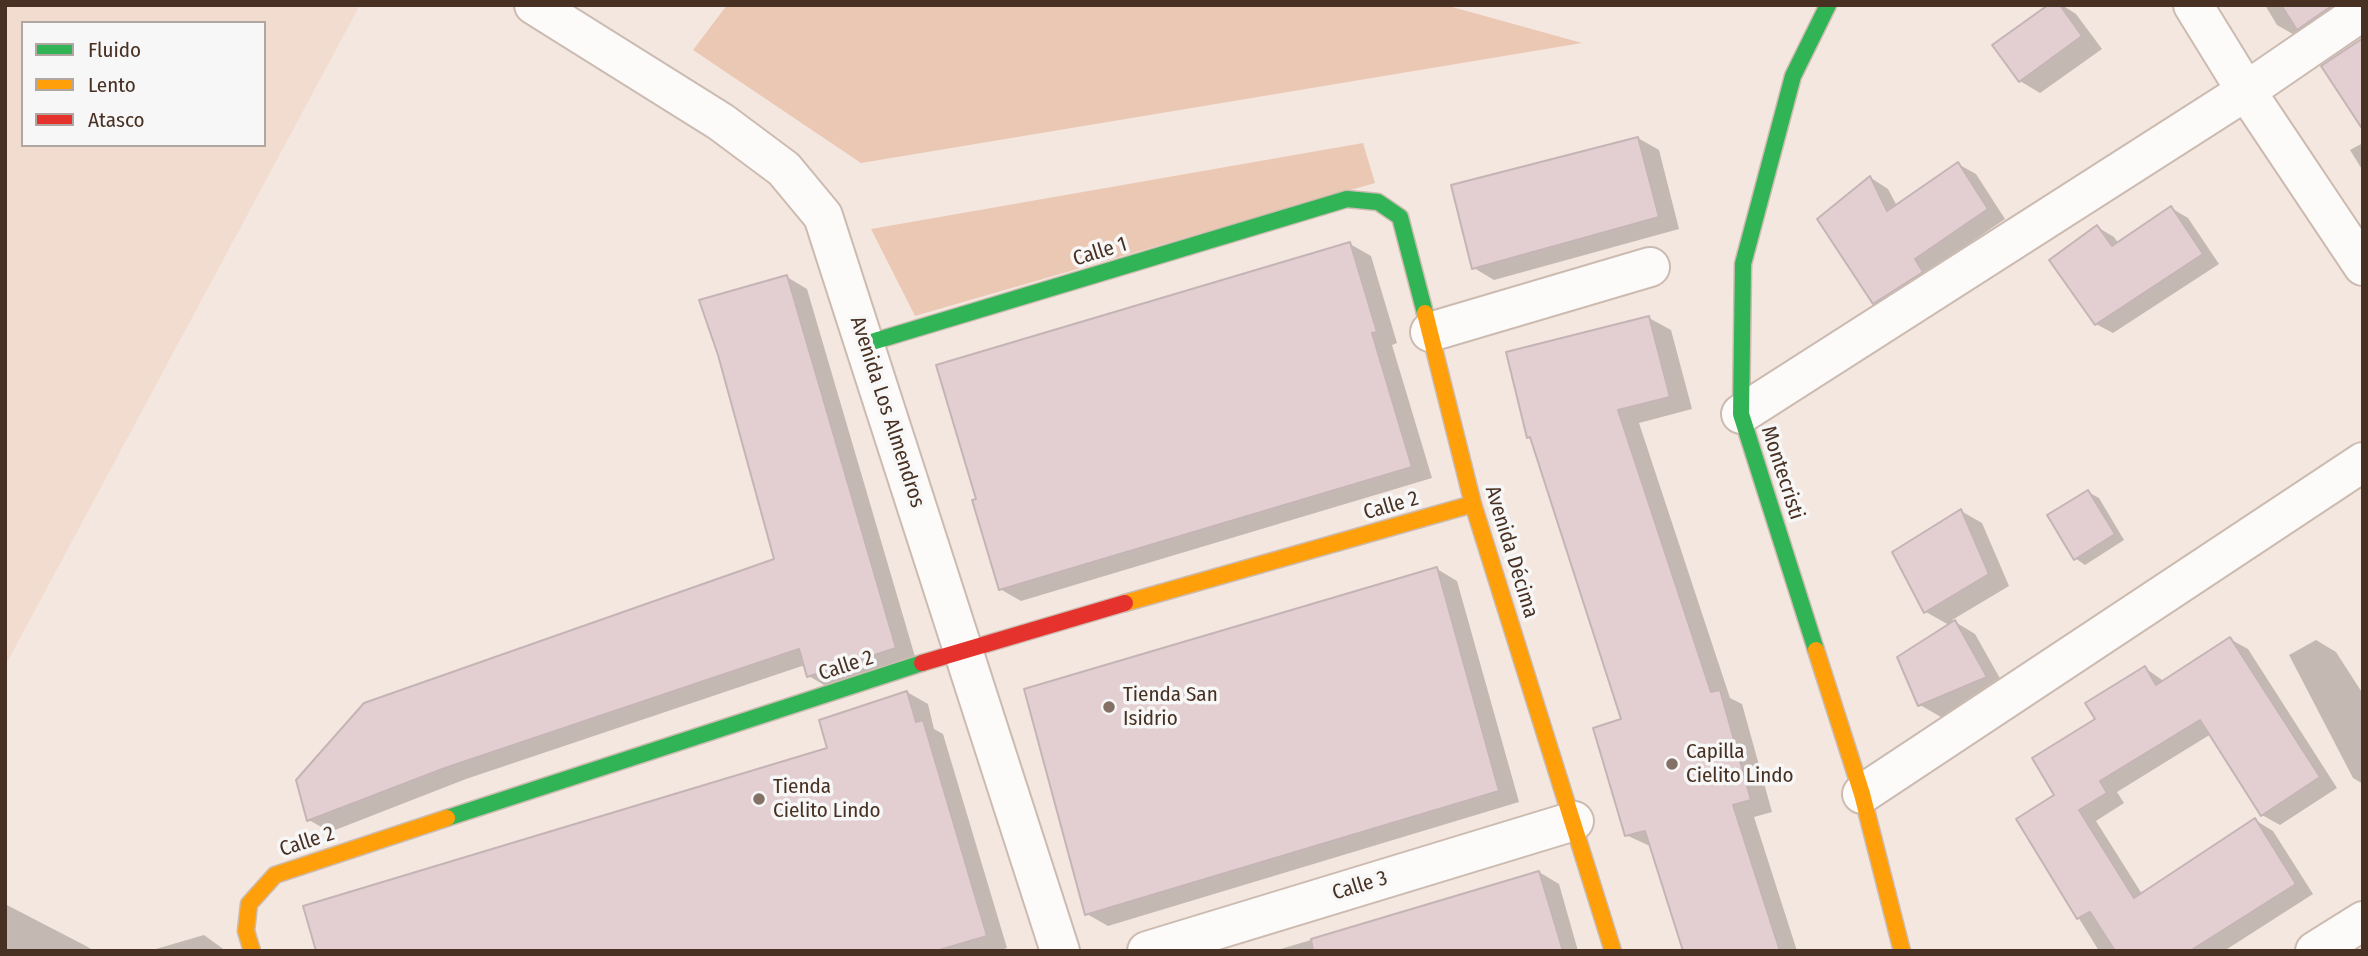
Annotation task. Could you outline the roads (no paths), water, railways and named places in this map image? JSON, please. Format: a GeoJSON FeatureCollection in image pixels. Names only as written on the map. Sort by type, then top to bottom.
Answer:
{"type":"FeatureCollection","features":[{"type":"Feature","properties":{"kind":"street","name":"Avenida Los Almendros"},"geometry":{"type":"LineString","coordinates":[[534,5],[720,122],[784,169],[823,216],[1060,951]]}},
{"type":"Feature","properties":{"kind":"street","name":"Montecristi"},"geometry":{"type":"LineString","coordinates":[[1828,5],[1793,76],[1743,264],[1741,414],[1862,794],[1902,951]]}},
{"type":"Feature","properties":{"kind":"street"},"geometry":{"type":"LineString","coordinates":[[2193,5],[2246,91],[2363,266]]}},
{"type":"Feature","properties":{"kind":"street"},"geometry":{"type":"LineString","coordinates":[[1741,414],[2246,91],[2363,11]]}},
{"type":"Feature","properties":{"kind":"street","name":"Calle 1"},"geometry":{"type":"LineString","coordinates":[[865,344],[1347,199]]}},
{"type":"Feature","properties":{"kind":"street","name":"Avenida Décima"},"geometry":{"type":"LineString","coordinates":[[1347,199],[1378,202],[1400,217],[1473,504],[1613,951]]}},
{"type":"Feature","properties":{"kind":"street"},"geometry":{"type":"LineString","coordinates":[[1430,332],[1650,267]]}},
{"type":"Feature","properties":{"kind":"street"},"geometry":{"type":"LineString","coordinates":[[1862,794],[2363,463]]}},
{"type":"Feature","properties":{"kind":"street","name":"Calle 2"},"geometry":{"type":"LineString","coordinates":[[252,951],[246,931],[249,904],[275,875],[964,649],[1473,504]]}},
{"type":"Feature","properties":{"kind":"street","name":"Calle 3"},"geometry":{"type":"LineString","coordinates":[[1147,951],[1574,821]]}},
{"type":"Feature","properties":{"kind":"street"},"geometry":{"type":"LineString","coordinates":[[2315,951],[2363,921]]}},
{"type":"Feature","properties":{"kind":"place","name":"Tienda San Isidrio"},"geometry":{"type":"Point","coordinates":[1109,707]}},
{"type":"Feature","properties":{"kind":"place","name":"Capilla Cielito Lindo"},"geometry":{"type":"Point","coordinates":[1672,764]}},
{"type":"Feature","properties":{"kind":"place","name":"Tienda Cielito Lindo"},"geometry":{"type":"Point","coordinates":[759,799]}}]}
